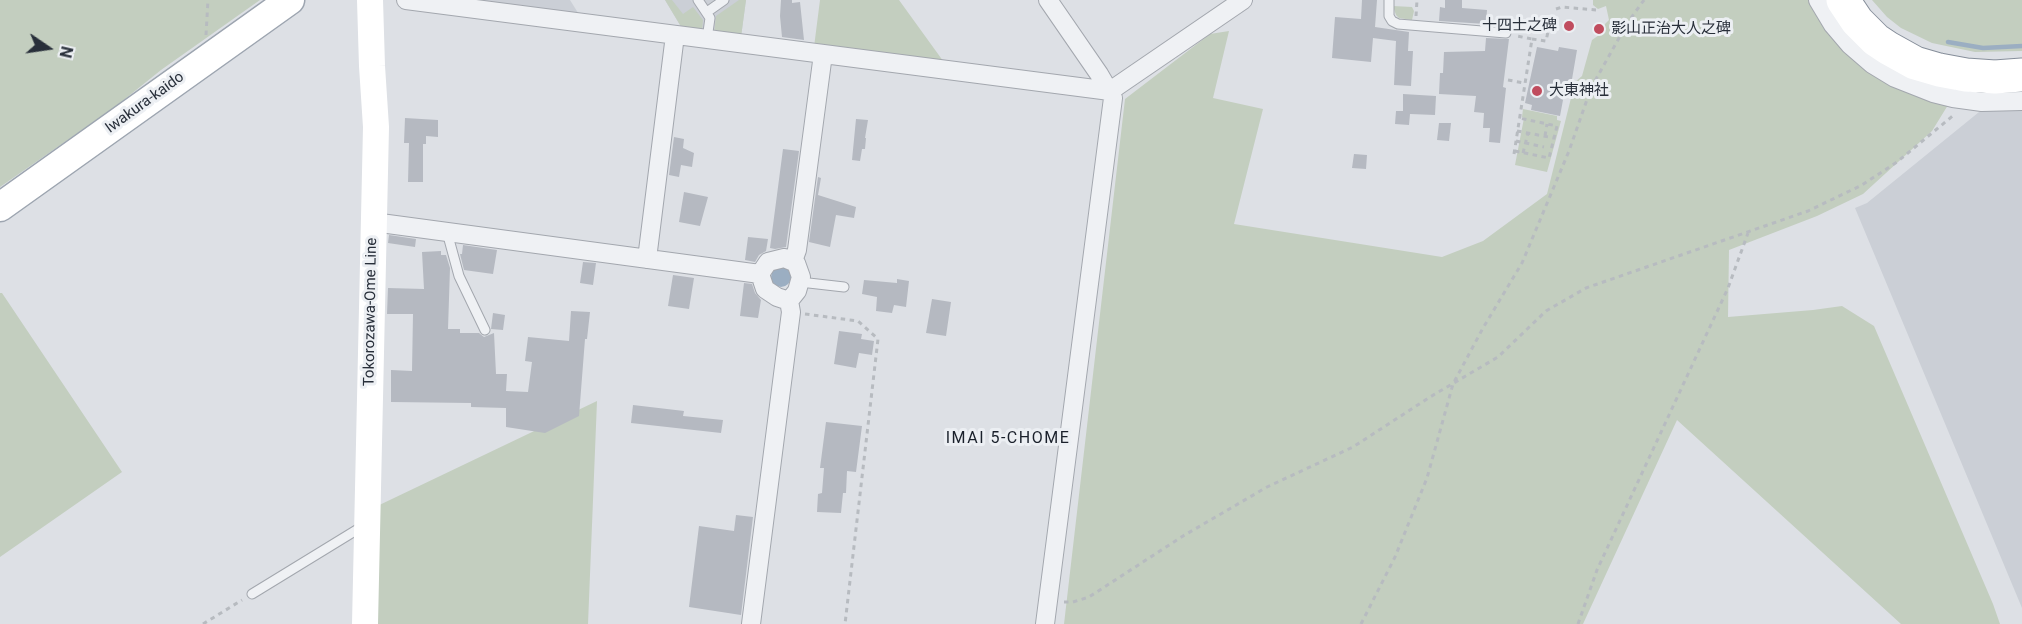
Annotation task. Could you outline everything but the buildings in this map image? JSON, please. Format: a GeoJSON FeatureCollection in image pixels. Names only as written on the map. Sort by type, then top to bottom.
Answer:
{"type":"FeatureCollection","features":[{"type":"Feature","properties":{"kind":"highway"},"geometry":{"type":"LineString","coordinates":[[1843,0],[1857,21],[1871,35],[1888,48],[1915,63],[1966,75],[2022,75]]}},
{"type":"Feature","properties":{"kind":"highway"},"geometry":{"type":"LineString","coordinates":[[1859,0],[1888,32],[1930,54],[1968,62],[2022,62]]}},
{"type":"Feature","properties":{"kind":"main road","name":"Iwakura-kaido"},"geometry":{"type":"LineString","coordinates":[[0,207],[290,0]]}},
{"type":"Feature","properties":{"kind":"main road","name":"Tokorozawa-Ome Line"},"geometry":{"type":"LineString","coordinates":[[365,624],[376,127],[370,0]]}},
{"type":"Feature","properties":{"kind":"street"},"geometry":{"type":"LineString","coordinates":[[406,0],[474,4],[675,35],[1110,91],[1243,0]]}},
{"type":"Feature","properties":{"kind":"street"},"geometry":{"type":"LineString","coordinates":[[1044,624],[1113,98],[1048,0]]}},
{"type":"Feature","properties":{"kind":"street"},"geometry":{"type":"LineString","coordinates":[[1818,0],[1825,15],[1841,35],[1872,64],[1908,84],[1962,100],[2022,101]]}},
{"type":"Feature","properties":{"kind":"street"},"geometry":{"type":"LineString","coordinates":[[647,259],[675,35]]}},
{"type":"Feature","properties":{"kind":"street"},"geometry":{"type":"LineString","coordinates":[[793,261],[797,250],[823,54]]}},
{"type":"Feature","properties":{"kind":"street"},"geometry":{"type":"LineString","coordinates":[[373,222],[760,274]]}},
{"type":"Feature","properties":{"kind":"street"},"geometry":{"type":"LineString","coordinates":[[751,624],[790,306],[801,277],[796,263],[784,258],[768,262],[760,274]]}},
{"type":"Feature","properties":{"kind":"street"},"geometry":{"type":"LineString","coordinates":[[760,274],[765,289],[790,306]]}},
{"type":"Feature","properties":{"kind":"lane"},"geometry":{"type":"LineString","coordinates":[[698,0],[710,18],[707,39]]}},
{"type":"Feature","properties":{"kind":"lane"},"geometry":{"type":"LineString","coordinates":[[707,12],[724,0]]}},
{"type":"Feature","properties":{"kind":"lane"},"geometry":{"type":"LineString","coordinates":[[1389,0],[1389,16],[1398,24],[1509,34]]}},
{"type":"Feature","properties":{"kind":"lane"},"geometry":{"type":"LineString","coordinates":[[447,232],[459,276],[485,330]]}},
{"type":"Feature","properties":{"kind":"lane"},"geometry":{"type":"LineString","coordinates":[[800,282],[844,287]]}},
{"type":"Feature","properties":{"kind":"lane"},"geometry":{"type":"LineString","coordinates":[[252,594],[367,524]]}},
{"type":"Feature","properties":{"kind":"path"},"geometry":{"type":"LineString","coordinates":[[208,0],[206,36],[213,54]]}},
{"type":"Feature","properties":{"kind":"path"},"geometry":{"type":"LineString","coordinates":[[1361,624],[1395,557],[1427,478],[1453,384],[1483,327],[1522,263],[1569,151],[1591,88],[1628,22],[1644,0]]}},
{"type":"Feature","properties":{"kind":"path"},"geometry":{"type":"LineString","coordinates":[[1556,9],[1562,6],[1596,10]]}},
{"type":"Feature","properties":{"kind":"path"},"geometry":{"type":"LineString","coordinates":[[1509,34],[1546,41],[1549,27],[1555,17]]}},
{"type":"Feature","properties":{"kind":"path"},"geometry":{"type":"LineString","coordinates":[[1519,118],[1557,126],[1550,158],[1514,153],[1519,118],[1532,39]]}},
{"type":"Feature","properties":{"kind":"path"},"geometry":{"type":"LineString","coordinates":[[1508,80],[1525,83]]}},
{"type":"Feature","properties":{"kind":"path"},"geometry":{"type":"LineString","coordinates":[[1047,598],[1066,603],[1089,597],[1183,536],[1267,487],[1353,447],[1498,357],[1546,311],[1586,288],[1808,211],[1862,185],[1897,162],[1961,109],[1962,100]]}},
{"type":"Feature","properties":{"kind":"path"},"geometry":{"type":"LineString","coordinates":[[1545,136],[1547,124]]}},
{"type":"Feature","properties":{"kind":"path"},"geometry":{"type":"LineString","coordinates":[[1517,131],[1554,138]]}},
{"type":"Feature","properties":{"kind":"path"},"geometry":{"type":"LineString","coordinates":[[1523,153],[1528,133]]}},
{"type":"Feature","properties":{"kind":"path"},"geometry":{"type":"LineString","coordinates":[[1516,141],[1544,147]]}},
{"type":"Feature","properties":{"kind":"path"},"geometry":{"type":"LineString","coordinates":[[1578,624],[1597,570],[1728,288],[1748,232]]}},
{"type":"Feature","properties":{"kind":"path"},"geometry":{"type":"LineString","coordinates":[[790,306],[858,321],[878,339],[845,624]]}},
{"type":"Feature","properties":{"kind":"path"},"geometry":{"type":"LineString","coordinates":[[203,624],[252,594]]}},
{"type":"Feature","properties":{"kind":"shaded area"},"geometry":{"type":"Polygon","coordinates":[[[455,0],[570,0],[580,16],[455,0]]]}},
{"type":"Feature","properties":{"kind":"shaded area"},"geometry":{"type":"Polygon","coordinates":[[[665,0],[746,0],[741,37],[683,30],[665,0]]]}},
{"type":"Feature","properties":{"kind":"shaded area"},"geometry":{"type":"Polygon","coordinates":[[[2022,106],[2022,608],[1855,208],[1867,203],[1984,108],[2022,106]]]}},
{"type":"Feature","properties":{"kind":"green space"},"geometry":{"type":"Polygon","coordinates":[[[0,0],[260,0],[161,70],[115,107],[0,187],[0,0]]]}},
{"type":"Feature","properties":{"kind":"green space"},"geometry":{"type":"Polygon","coordinates":[[[665,0],[672,0],[683,14],[693,7],[703,20],[702,31],[683,30],[665,0]]]}},
{"type":"Feature","properties":{"kind":"green space"},"geometry":{"type":"Polygon","coordinates":[[[739,0],[746,0],[741,37],[714,34],[716,16],[739,0]]]}},
{"type":"Feature","properties":{"kind":"green space"},"geometry":{"type":"Polygon","coordinates":[[[820,0],[899,0],[946,65],[814,47],[820,0]]]}},
{"type":"Feature","properties":{"kind":"green space"},"geometry":{"type":"Polygon","coordinates":[[[1593,0],[1811,0],[1948,105],[1932,131],[1863,194],[1817,216],[1729,250],[1728,317],[1842,306],[1874,326],[2000,624],[1901,624],[1677,420],[1583,624],[1064,624],[1125,99],[1210,34],[1229,31],[1213,98],[1263,109],[1234,224],[1442,257],[1483,241],[1547,194],[1575,82],[1582,76],[1592,40],[1602,33],[1609,20],[1606,6],[1598,9],[1593,5],[1593,0]]]}},
{"type":"Feature","properties":{"kind":"green space"},"geometry":{"type":"Polygon","coordinates":[[[1872,0],[2022,0],[2022,51],[1975,52],[1932,43],[1901,28],[1887,17],[1872,0]]]}},
{"type":"Feature","properties":{"kind":"green space"},"geometry":{"type":"Polygon","coordinates":[[[1393,6],[1412,7],[1414,11],[1412,20],[1399,18],[1393,6]]]}},
{"type":"Feature","properties":{"kind":"green space"},"geometry":{"type":"Polygon","coordinates":[[[1523,109],[1557,116],[1557,120],[1561,121],[1547,172],[1515,165],[1524,118],[1522,117],[1523,109]]]}},
{"type":"Feature","properties":{"kind":"green space"},"geometry":{"type":"Polygon","coordinates":[[[0,293],[122,472],[0,557],[0,293]]]}},
{"type":"Feature","properties":{"kind":"green space"},"geometry":{"type":"Polygon","coordinates":[[[597,401],[588,624],[372,624],[371,509],[597,401]]]}},
{"type":"Feature","properties":{"kind":"water"},"geometry":{"type":"Polygon","coordinates":[[[777,267],[785,267],[791,273],[791,281],[785,287],[777,287],[771,281],[771,273],[777,267]]]}},
{"type":"Feature","properties":{"kind":"waterway"},"geometry":{"type":"LineString","coordinates":[[1948,42],[1983,48],[2022,46]]}},
{"type":"Feature","properties":{"kind":"place","name":"十四士之碑"},"geometry":{"type":"Point","coordinates":[1569,26]}},
{"type":"Feature","properties":{"kind":"place","name":"影山正治大人之碑"},"geometry":{"type":"Point","coordinates":[1599,29]}},
{"type":"Feature","properties":{"kind":"place","name":"大東神社"},"geometry":{"type":"Point","coordinates":[1537,91]}},
{"type":"Feature","properties":{"kind":"district","name":"IMAI 5-CHOME"},"geometry":{"type":"Point","coordinates":[1008,439]}}]}
